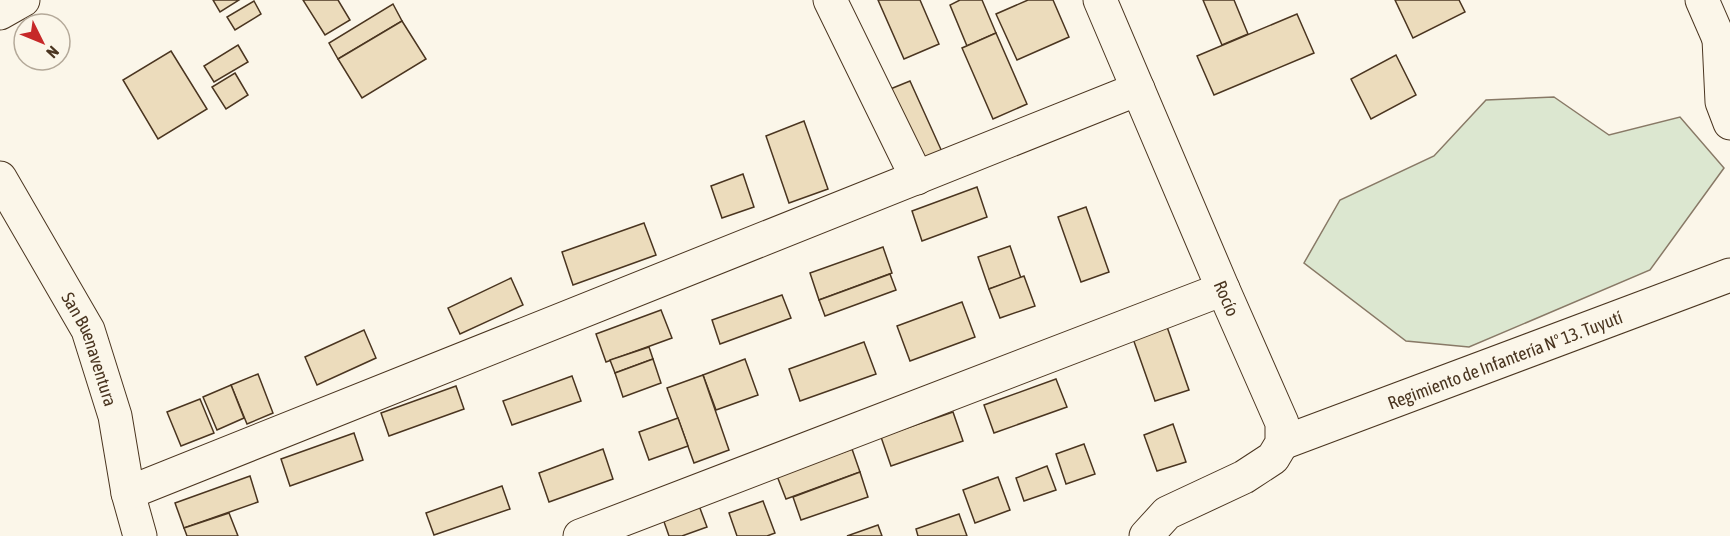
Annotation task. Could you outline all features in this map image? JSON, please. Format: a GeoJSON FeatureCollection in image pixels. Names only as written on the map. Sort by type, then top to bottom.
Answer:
{"type":"FeatureCollection","features":[{"type":"Feature","properties":{"kind":"street"},"geometry":{"type":"LineString","coordinates":[[0,13],[23,0]]}},
{"type":"Feature","properties":{"kind":"street"},"geometry":{"type":"LineString","coordinates":[[830,0],[917,178]]}},
{"type":"Feature","properties":{"kind":"street","name":"Rocío"},"geometry":{"type":"LineString","coordinates":[[1100,0],[1282,423],[1282,442]]}},
{"type":"Feature","properties":{"kind":"street"},"geometry":{"type":"LineString","coordinates":[[1702,0],[1724,45],[1722,102],[1730,123]]}},
{"type":"Feature","properties":{"kind":"street"},"geometry":{"type":"LineString","coordinates":[[128,493],[1138,90]]}},
{"type":"Feature","properties":{"kind":"street","name":"San Buenaventura"},"geometry":{"type":"LineString","coordinates":[[0,178],[88,330],[115,416],[128,493],[140,536]]}},
{"type":"Feature","properties":{"kind":"street","name":"Regimiento de Infantería N° 13. Tuyutí"},"geometry":{"type":"LineString","coordinates":[[1282,442],[1730,275]]}},
{"type":"Feature","properties":{"kind":"street"},"geometry":{"type":"LineString","coordinates":[[580,536],[1223,289]]}},
{"type":"Feature","properties":{"kind":"street"},"geometry":{"type":"LineString","coordinates":[[1144,535],[1167,513],[1244,477],[1273,458],[1282,442]]}},
{"type":"Feature","properties":{"kind":"green space"},"geometry":{"type":"Polygon","coordinates":[[[1554,97],[1609,135],[1680,117],[1724,168],[1650,270],[1469,347],[1406,341],[1304,263],[1340,200],[1434,156],[1486,100],[1554,97]]]}},
{"type":"Feature","properties":{"kind":"building"},"geometry":{"type":"Polygon","coordinates":[[[213,0],[239,0],[220,12],[213,0]]]}},
{"type":"Feature","properties":{"kind":"building"},"geometry":{"type":"Polygon","coordinates":[[[303,0],[338,0],[350,20],[325,35],[303,0]]]}},
{"type":"Feature","properties":{"kind":"building"},"geometry":{"type":"Polygon","coordinates":[[[878,0],[920,0],[939,44],[904,59],[878,0]]]}},
{"type":"Feature","properties":{"kind":"building"},"geometry":{"type":"Polygon","coordinates":[[[960,0],[982,0],[996,33],[967,46],[950,5],[960,0]]]}},
{"type":"Feature","properties":{"kind":"building"},"geometry":{"type":"Polygon","coordinates":[[[1028,0],[1053,0],[1069,37],[1017,60],[996,14],[1028,0]]]}},
{"type":"Feature","properties":{"kind":"building"},"geometry":{"type":"Polygon","coordinates":[[[1203,0],[1234,0],[1248,34],[1222,45],[1203,0]]]}},
{"type":"Feature","properties":{"kind":"building"},"geometry":{"type":"Polygon","coordinates":[[[1395,0],[1459,0],[1465,12],[1413,38],[1395,0]]]}},
{"type":"Feature","properties":{"kind":"building"},"geometry":{"type":"Polygon","coordinates":[[[254,1],[261,14],[235,30],[227,17],[254,1]]]}},
{"type":"Feature","properties":{"kind":"building"},"geometry":{"type":"Polygon","coordinates":[[[393,4],[402,21],[338,59],[329,43],[393,4]]]}},
{"type":"Feature","properties":{"kind":"building"},"geometry":{"type":"Polygon","coordinates":[[[1297,14],[1314,53],[1214,95],[1197,56],[1297,14]]]}},
{"type":"Feature","properties":{"kind":"building"},"geometry":{"type":"Polygon","coordinates":[[[402,21],[426,59],[362,98],[338,59],[402,21]]]}},
{"type":"Feature","properties":{"kind":"building"},"geometry":{"type":"Polygon","coordinates":[[[996,33],[1027,104],[993,119],[962,48],[996,33]]]}},
{"type":"Feature","properties":{"kind":"building"},"geometry":{"type":"Polygon","coordinates":[[[238,45],[248,62],[214,82],[204,66],[238,45]]]}},
{"type":"Feature","properties":{"kind":"building"},"geometry":{"type":"Polygon","coordinates":[[[171,51],[207,109],[158,139],[123,80],[171,51]]]}},
{"type":"Feature","properties":{"kind":"building"},"geometry":{"type":"Polygon","coordinates":[[[1396,55],[1416,95],[1371,119],[1351,79],[1396,55]]]}},
{"type":"Feature","properties":{"kind":"building"},"geometry":{"type":"Polygon","coordinates":[[[235,73],[248,95],[226,109],[212,87],[235,73]]]}},
{"type":"Feature","properties":{"kind":"building"},"geometry":{"type":"Polygon","coordinates":[[[910,81],[943,154],[915,166],[883,92],[910,81]]]}},
{"type":"Feature","properties":{"kind":"building"},"geometry":{"type":"Polygon","coordinates":[[[804,121],[828,189],[789,203],[766,136],[804,121]]]}},
{"type":"Feature","properties":{"kind":"building"},"geometry":{"type":"Polygon","coordinates":[[[743,174],[754,207],[722,218],[711,186],[743,174]]]}},
{"type":"Feature","properties":{"kind":"building"},"geometry":{"type":"Polygon","coordinates":[[[977,187],[987,217],[922,241],[912,211],[977,187]]]}},
{"type":"Feature","properties":{"kind":"building"},"geometry":{"type":"Polygon","coordinates":[[[1086,207],[1109,272],[1081,282],[1058,217],[1086,207]]]}},
{"type":"Feature","properties":{"kind":"building"},"geometry":{"type":"Polygon","coordinates":[[[644,223],[656,255],[573,285],[562,252],[644,223]]]}},
{"type":"Feature","properties":{"kind":"building"},"geometry":{"type":"Polygon","coordinates":[[[1010,246],[1021,278],[989,289],[978,257],[1010,246]]]}},
{"type":"Feature","properties":{"kind":"building"},"geometry":{"type":"Polygon","coordinates":[[[883,247],[892,273],[819,300],[810,273],[883,247]]]}},
{"type":"Feature","properties":{"kind":"building"},"geometry":{"type":"Polygon","coordinates":[[[890,274],[896,290],[825,316],[819,300],[890,274]]]}},
{"type":"Feature","properties":{"kind":"building"},"geometry":{"type":"Polygon","coordinates":[[[1024,276],[1035,306],[1000,318],[989,289],[1024,276]]]}},
{"type":"Feature","properties":{"kind":"building"},"geometry":{"type":"Polygon","coordinates":[[[511,278],[523,305],[460,334],[448,308],[511,278]]]}},
{"type":"Feature","properties":{"kind":"building"},"geometry":{"type":"Polygon","coordinates":[[[782,295],[791,318],[720,344],[712,320],[782,295]]]}},
{"type":"Feature","properties":{"kind":"building"},"geometry":{"type":"Polygon","coordinates":[[[962,302],[975,337],[910,361],[897,326],[962,302]]]}},
{"type":"Feature","properties":{"kind":"building"},"geometry":{"type":"Polygon","coordinates":[[[661,310],[672,338],[606,362],[596,334],[661,310]]]}},
{"type":"Feature","properties":{"kind":"building"},"geometry":{"type":"Polygon","coordinates":[[[1165,321],[1189,390],[1155,401],[1131,333],[1165,321]]]}},
{"type":"Feature","properties":{"kind":"building"},"geometry":{"type":"Polygon","coordinates":[[[364,330],[376,358],[317,385],[305,357],[364,330]]]}},
{"type":"Feature","properties":{"kind":"building"},"geometry":{"type":"Polygon","coordinates":[[[864,342],[876,374],[800,401],[789,369],[864,342]]]}},
{"type":"Feature","properties":{"kind":"building"},"geometry":{"type":"Polygon","coordinates":[[[649,347],[653,359],[615,373],[610,360],[649,347]]]}},
{"type":"Feature","properties":{"kind":"building"},"geometry":{"type":"Polygon","coordinates":[[[653,359],[661,383],[623,397],[615,373],[653,359]]]}},
{"type":"Feature","properties":{"kind":"building"},"geometry":{"type":"Polygon","coordinates":[[[745,359],[758,395],[716,410],[703,375],[745,359]]]}},
{"type":"Feature","properties":{"kind":"building"},"geometry":{"type":"Polygon","coordinates":[[[258,374],[273,413],[247,424],[231,385],[258,374]]]}},
{"type":"Feature","properties":{"kind":"building"},"geometry":{"type":"Polygon","coordinates":[[[703,375],[729,450],[694,463],[667,388],[703,375]]]}},
{"type":"Feature","properties":{"kind":"building"},"geometry":{"type":"Polygon","coordinates":[[[572,376],[581,401],[512,425],[503,401],[572,376]]]}},
{"type":"Feature","properties":{"kind":"building"},"geometry":{"type":"Polygon","coordinates":[[[1056,379],[1067,407],[994,433],[984,405],[1056,379]]]}},
{"type":"Feature","properties":{"kind":"building"},"geometry":{"type":"Polygon","coordinates":[[[231,385],[244,418],[217,430],[203,397],[231,385]]]}},
{"type":"Feature","properties":{"kind":"building"},"geometry":{"type":"Polygon","coordinates":[[[456,386],[464,409],[389,436],[381,413],[456,386]]]}},
{"type":"Feature","properties":{"kind":"building"},"geometry":{"type":"Polygon","coordinates":[[[200,399],[214,433],[181,446],[167,412],[200,399]]]}},
{"type":"Feature","properties":{"kind":"building"},"geometry":{"type":"Polygon","coordinates":[[[953,412],[963,441],[891,466],[881,437],[953,412]]]}},
{"type":"Feature","properties":{"kind":"building"},"geometry":{"type":"Polygon","coordinates":[[[678,418],[688,446],[649,460],[639,432],[678,418]]]}},
{"type":"Feature","properties":{"kind":"building"},"geometry":{"type":"Polygon","coordinates":[[[1173,424],[1186,462],[1157,471],[1144,435],[1173,424]]]}},
{"type":"Feature","properties":{"kind":"building"},"geometry":{"type":"Polygon","coordinates":[[[354,433],[363,460],[290,486],[281,459],[354,433]]]}},
{"type":"Feature","properties":{"kind":"building"},"geometry":{"type":"Polygon","coordinates":[[[1084,444],[1095,474],[1066,484],[1056,454],[1084,444]]]}},
{"type":"Feature","properties":{"kind":"building"},"geometry":{"type":"Polygon","coordinates":[[[603,449],[613,479],[549,502],[539,473],[603,449]]]}},
{"type":"Feature","properties":{"kind":"building"},"geometry":{"type":"Polygon","coordinates":[[[852,449],[860,472],[786,499],[777,476],[852,449]]]}},
{"type":"Feature","properties":{"kind":"building"},"geometry":{"type":"Polygon","coordinates":[[[1047,466],[1056,490],[1024,501],[1016,478],[1047,466]]]}},
{"type":"Feature","properties":{"kind":"building"},"geometry":{"type":"Polygon","coordinates":[[[860,472],[868,497],[801,520],[793,497],[860,472]]]}},
{"type":"Feature","properties":{"kind":"building"},"geometry":{"type":"Polygon","coordinates":[[[250,476],[258,502],[184,528],[175,503],[250,476]]]}},
{"type":"Feature","properties":{"kind":"building"},"geometry":{"type":"Polygon","coordinates":[[[998,477],[1010,510],[975,523],[963,490],[998,477]]]}},
{"type":"Feature","properties":{"kind":"building"},"geometry":{"type":"Polygon","coordinates":[[[502,486],[510,509],[434,535],[426,513],[502,486]]]}},
{"type":"Feature","properties":{"kind":"building"},"geometry":{"type":"Polygon","coordinates":[[[763,501],[775,533],[767,536],[737,536],[729,513],[763,501]]]}},
{"type":"Feature","properties":{"kind":"building"},"geometry":{"type":"Polygon","coordinates":[[[698,503],[707,527],[682,536],[669,536],[662,516],[698,503]]]}},
{"type":"Feature","properties":{"kind":"building"},"geometry":{"type":"Polygon","coordinates":[[[229,513],[238,536],[187,536],[184,528],[229,513]]]}},
{"type":"Feature","properties":{"kind":"building"},"geometry":{"type":"Polygon","coordinates":[[[959,514],[967,536],[918,536],[916,529],[959,514]]]}},
{"type":"Feature","properties":{"kind":"building"},"geometry":{"type":"Polygon","coordinates":[[[878,525],[882,536],[847,536],[878,525]]]}}]}
